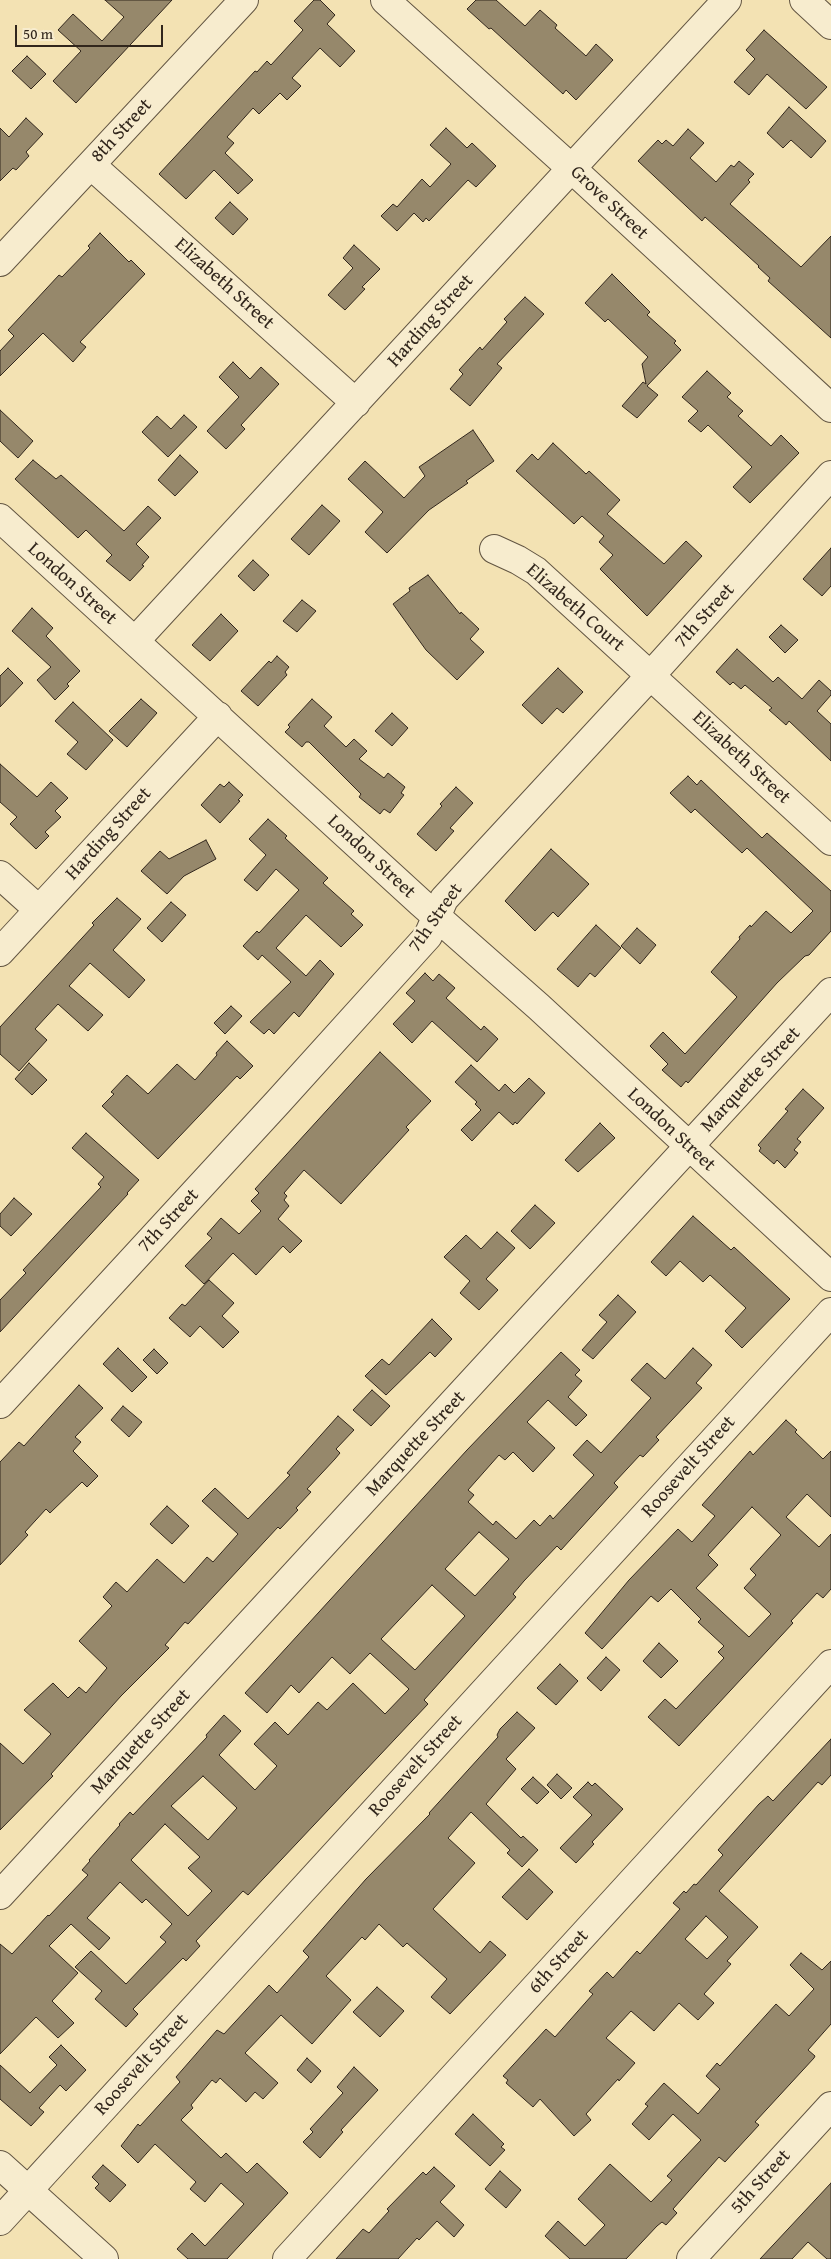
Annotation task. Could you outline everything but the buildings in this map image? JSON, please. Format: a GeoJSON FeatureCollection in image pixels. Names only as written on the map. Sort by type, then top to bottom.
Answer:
{"type":"FeatureCollection","features":[{"type":"Feature","properties":{"kind":"street","name":"8th Street"},"geometry":{"type":"LineString","coordinates":[[0,262],[244,0]]}},
{"type":"Feature","properties":{"kind":"street","name":"Grove Street"},"geometry":{"type":"LineString","coordinates":[[384,0],[571,168],[831,408]]}},
{"type":"Feature","properties":{"kind":"street","name":"Harding Street"},"geometry":{"type":"LineString","coordinates":[[135,641],[727,0]]}},
{"type":"Feature","properties":{"kind":"street"},"geometry":{"type":"LineString","coordinates":[[804,0],[831,25]]}},
{"type":"Feature","properties":{"kind":"street","name":"Elizabeth Street"},"geometry":{"type":"LineString","coordinates":[[91,165],[356,403]]}},
{"type":"Feature","properties":{"kind":"street","name":"7th Street"},"geometry":{"type":"LineString","coordinates":[[0,1404],[422,943],[428,936],[444,899],[651,675],[831,475]]}},
{"type":"Feature","properties":{"kind":"street","name":"London Street"},"geometry":{"type":"LineString","coordinates":[[0,518],[437,917],[539,1007],[831,1277]]}},
{"type":"Feature","properties":{"kind":"street","name":"Elizabeth Court"},"geometry":{"type":"LineString","coordinates":[[494,550],[518,560],[536,571],[651,675]]}},
{"type":"Feature","properties":{"kind":"street","name":"Elizabeth Street"},"geometry":{"type":"LineString","coordinates":[[651,675],[831,841]]}},
{"type":"Feature","properties":{"kind":"street","name":"Harding Street"},"geometry":{"type":"LineString","coordinates":[[0,952],[218,716]]}},
{"type":"Feature","properties":{"kind":"street"},"geometry":{"type":"LineString","coordinates":[[0,875],[39,910]]}},
{"type":"Feature","properties":{"kind":"street","name":"Marquette Street"},"geometry":{"type":"LineString","coordinates":[[0,1895],[831,992]]}},
{"type":"Feature","properties":{"kind":"street","name":"Roosevelt Street"},"geometry":{"type":"LineString","coordinates":[[0,2220],[831,1312]]}},
{"type":"Feature","properties":{"kind":"street","name":"6th Street"},"geometry":{"type":"LineString","coordinates":[[287,2259],[831,1664]]}},
{"type":"Feature","properties":{"kind":"street","name":"5th Street"},"geometry":{"type":"LineString","coordinates":[[691,2259],[831,2106]]}},
{"type":"Feature","properties":{"kind":"street"},"geometry":{"type":"LineString","coordinates":[[0,2165],[104,2259]]}}]}
